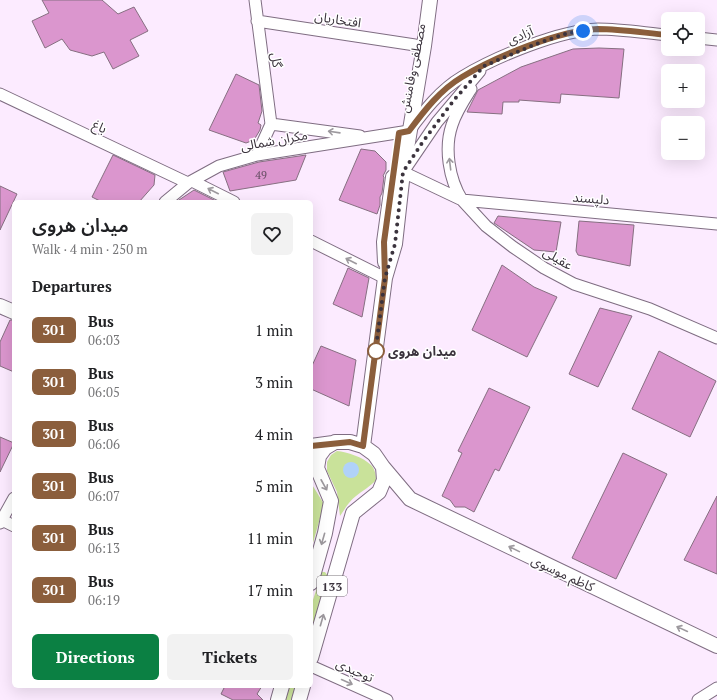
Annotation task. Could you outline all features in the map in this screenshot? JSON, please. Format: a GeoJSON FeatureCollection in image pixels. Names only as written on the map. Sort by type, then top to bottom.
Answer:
{"type":"FeatureCollection","features":[{"type":"Feature","properties":{"kind":"main road","name":"مصطفی وفامنش"},"geometry":{"type":"LineString","coordinates":[[385,278],[384,242],[404,132],[415,45],[426,0]]}},
{"type":"Feature","properties":{"kind":"main road","name":"مصطفی وفامنش"},"geometry":{"type":"LineString","coordinates":[[363,446],[385,278],[395,244],[403,172],[404,132],[417,88],[430,0]]}},
{"type":"Feature","properties":{"kind":"main road"},"geometry":{"type":"LineString","coordinates":[[0,306],[12,311]]}},
{"type":"Feature","properties":{"kind":"main road"},"geometry":{"type":"LineString","coordinates":[[314,465],[325,448],[335,442]]}},
{"type":"Feature","properties":{"kind":"main road"},"geometry":{"type":"LineString","coordinates":[[313,446],[335,442],[350,442],[363,446],[374,454],[383,467]]}},
{"type":"Feature","properties":{"kind":"main road","name":"133"},"geometry":{"type":"LineString","coordinates":[[313,576],[327,527],[331,501],[314,465]]}},
{"type":"Feature","properties":{"kind":"main road","name":"133"},"geometry":{"type":"LineString","coordinates":[[313,651],[353,513],[379,492],[384,480],[383,467]]}},
{"type":"Feature","properties":{"kind":"main road","name":"کاظم موسوی"},"geometry":{"type":"LineString","coordinates":[[383,467],[410,500],[717,646]]}},
{"type":"Feature","properties":{"kind":"main road"},"geometry":{"type":"LineString","coordinates":[[278,700],[281,688]]}},
{"type":"Feature","properties":{"kind":"main road"},"geometry":{"type":"LineString","coordinates":[[299,700],[302,688]]}},
{"type":"Feature","properties":{"kind":"street","name":"گل"},"geometry":{"type":"LineString","coordinates":[[255,0],[271,124]]}},
{"type":"Feature","properties":{"kind":"street","name":"افتخاریان"},"geometry":{"type":"LineString","coordinates":[[257,21],[415,45]]}},
{"type":"Feature","properties":{"kind":"street","name":"آزادی"},"geometry":{"type":"LineString","coordinates":[[404,132],[442,92],[461,77],[536,44],[568,33],[598,29],[661,34]]}},
{"type":"Feature","properties":{"kind":"street"},"geometry":{"type":"LineString","coordinates":[[705,39],[717,40]]}},
{"type":"Feature","properties":{"kind":"street"},"geometry":{"type":"LineString","coordinates":[[403,172],[437,122],[484,66]]}},
{"type":"Feature","properties":{"kind":"street"},"geometry":{"type":"LineString","coordinates":[[462,200],[454,188],[452,181],[448,141],[459,108],[484,66]]}},
{"type":"Feature","properties":{"kind":"street"},"geometry":{"type":"LineString","coordinates":[[417,88],[418,105],[422,114]]}},
{"type":"Feature","properties":{"kind":"street","name":"باغ"},"geometry":{"type":"LineString","coordinates":[[0,94],[230,200]]}},
{"type":"Feature","properties":{"kind":"street"},"geometry":{"type":"LineString","coordinates":[[257,155],[271,124],[372,138]]}},
{"type":"Feature","properties":{"kind":"street","name":"مکران شمالی"},"geometry":{"type":"LineString","coordinates":[[168,200],[190,182],[219,166],[257,155],[404,132]]}},
{"type":"Feature","properties":{"kind":"street","name":"عقیلی"},"geometry":{"type":"LineString","coordinates":[[403,172],[462,200],[486,226],[513,247],[544,268],[574,284],[650,309],[717,338]]}},
{"type":"Feature","properties":{"kind":"street","name":"دلپسند"},"geometry":{"type":"LineString","coordinates":[[462,200],[717,224]]}},
{"type":"Feature","properties":{"kind":"street"},"geometry":{"type":"LineString","coordinates":[[313,242],[385,278]]}},
{"type":"Feature","properties":{"kind":"street"},"geometry":{"type":"LineString","coordinates":[[12,501],[0,521],[12,525]]}},
{"type":"Feature","properties":{"kind":"street","name":"توحیدی"},"geometry":{"type":"LineString","coordinates":[[313,667],[387,700]]}},
{"type":"Feature","properties":{"kind":"street"},"geometry":{"type":"LineString","coordinates":[[698,700],[717,688]]}},
{"type":"Feature","properties":{"kind":"green space"},"geometry":{"type":"Polygon","coordinates":[[[337,451],[355,455],[368,462],[375,472],[376,478],[371,485],[351,500],[340,516],[337,492],[327,471],[327,462],[331,455],[337,451]]]}},
{"type":"Feature","properties":{"kind":"green space"},"geometry":{"type":"Polygon","coordinates":[[[313,486],[324,504],[313,543],[313,486]]]}},
{"type":"Feature","properties":{"kind":"green space"},"geometry":{"type":"Polygon","coordinates":[[[322,572],[325,572],[328,576],[313,630],[313,600],[322,572]]]}},
{"type":"Feature","properties":{"kind":"green space"},"geometry":{"type":"Polygon","coordinates":[[[287,688],[296,688],[293,700],[284,700],[287,688]]]}},
{"type":"Feature","properties":{"kind":"water"},"geometry":{"type":"Polygon","coordinates":[[[351,462],[357,464],[359,470],[357,476],[351,478],[345,476],[343,470],[345,464],[351,462]]]}},
{"type":"Feature","properties":{"kind":"building"},"geometry":{"type":"Polygon","coordinates":[[[42,0],[102,0],[118,14],[134,7],[148,31],[130,40],[139,56],[113,69],[104,52],[92,56],[70,50],[62,39],[45,48],[32,21],[49,13],[42,0]]]}},
{"type":"Feature","properties":{"kind":"building"},"geometry":{"type":"Polygon","coordinates":[[[573,49],[624,49],[619,98],[561,94],[560,103],[519,100],[519,102],[503,102],[502,114],[467,112],[478,90],[521,67],[573,49]]]}},
{"type":"Feature","properties":{"kind":"building"},"geometry":{"type":"Polygon","coordinates":[[[236,74],[259,85],[262,111],[258,123],[261,125],[260,130],[254,140],[246,143],[209,130],[236,74]]]}},
{"type":"Feature","properties":{"kind":"building"},"geometry":{"type":"Polygon","coordinates":[[[361,149],[375,151],[386,162],[380,205],[377,214],[339,200],[361,149]]]}},
{"type":"Feature","properties":{"kind":"building"},"geometry":{"type":"Polygon","coordinates":[[[113,155],[155,175],[154,185],[141,200],[98,200],[92,197],[113,155]]]}},
{"type":"Feature","properties":{"kind":"building"},"geometry":{"type":"Polygon","coordinates":[[[306,155],[296,180],[230,191],[223,172],[259,162],[306,155]]]}},
{"type":"Feature","properties":{"kind":"building"},"geometry":{"type":"Polygon","coordinates":[[[0,186],[17,194],[14,200],[12,200],[12,205],[0,230],[0,186]]]}},
{"type":"Feature","properties":{"kind":"building"},"geometry":{"type":"Polygon","coordinates":[[[194,190],[214,200],[179,200],[194,190]]]}},
{"type":"Feature","properties":{"kind":"building"},"geometry":{"type":"Polygon","coordinates":[[[498,216],[561,222],[556,252],[534,250],[494,223],[498,216]]]}},
{"type":"Feature","properties":{"kind":"building"},"geometry":{"type":"Polygon","coordinates":[[[579,221],[634,225],[630,266],[578,255],[576,251],[579,221]]]}},
{"type":"Feature","properties":{"kind":"building"},"geometry":{"type":"Polygon","coordinates":[[[502,265],[534,287],[557,297],[527,357],[472,330],[502,265]]]}},
{"type":"Feature","properties":{"kind":"building"},"geometry":{"type":"Polygon","coordinates":[[[348,268],[369,278],[362,317],[333,304],[348,268]]]}},
{"type":"Feature","properties":{"kind":"building"},"geometry":{"type":"Polygon","coordinates":[[[600,308],[632,316],[598,387],[569,374],[600,308]]]}},
{"type":"Feature","properties":{"kind":"building"},"geometry":{"type":"Polygon","coordinates":[[[10,320],[12,320],[12,371],[0,366],[0,342],[10,320]]]}},
{"type":"Feature","properties":{"kind":"building"},"geometry":{"type":"Polygon","coordinates":[[[321,346],[356,360],[349,406],[313,390],[313,364],[321,346]]]}},
{"type":"Feature","properties":{"kind":"building"},"geometry":{"type":"Polygon","coordinates":[[[659,351],[716,381],[690,437],[632,409],[659,351]]]}},
{"type":"Feature","properties":{"kind":"building"},"geometry":{"type":"Polygon","coordinates":[[[489,388],[530,407],[499,471],[495,469],[474,512],[465,507],[455,507],[450,500],[442,496],[462,453],[458,451],[489,388]]]}},
{"type":"Feature","properties":{"kind":"building"},"geometry":{"type":"Polygon","coordinates":[[[0,437],[12,442],[12,447],[0,472],[0,437]]]}},
{"type":"Feature","properties":{"kind":"building"},"geometry":{"type":"Polygon","coordinates":[[[623,453],[667,474],[616,579],[572,558],[623,453]]]}},
{"type":"Feature","properties":{"kind":"building"},"geometry":{"type":"Polygon","coordinates":[[[717,496],[717,574],[684,560],[717,496]]]}},
{"type":"Feature","properties":{"kind":"building"},"geometry":{"type":"Polygon","coordinates":[[[224,688],[261,688],[257,694],[263,700],[233,700],[221,694],[224,688]]]}},
{"type":"Feature","properties":{"kind":"bus line","name":"301"},"geometry":{"type":"LineString","coordinates":[[313,446],[335,442],[350,442],[363,446],[385,278],[384,242],[399,133],[409,131],[442,92],[461,77],[508,55],[536,44],[568,33],[598,29],[661,34]]}},
{"type":"Feature","properties":{"kind":"place","name":"میدان هروی"},"geometry":{"type":"Point","coordinates":[376,351]}},
{"type":"Feature","properties":{"kind":"route"},"geometry":{"type":"LineString","coordinates":[[376,351],[375,355],[385,278],[395,244],[403,172],[437,122],[484,66],[536,44],[568,33],[583,31]]}}]}
